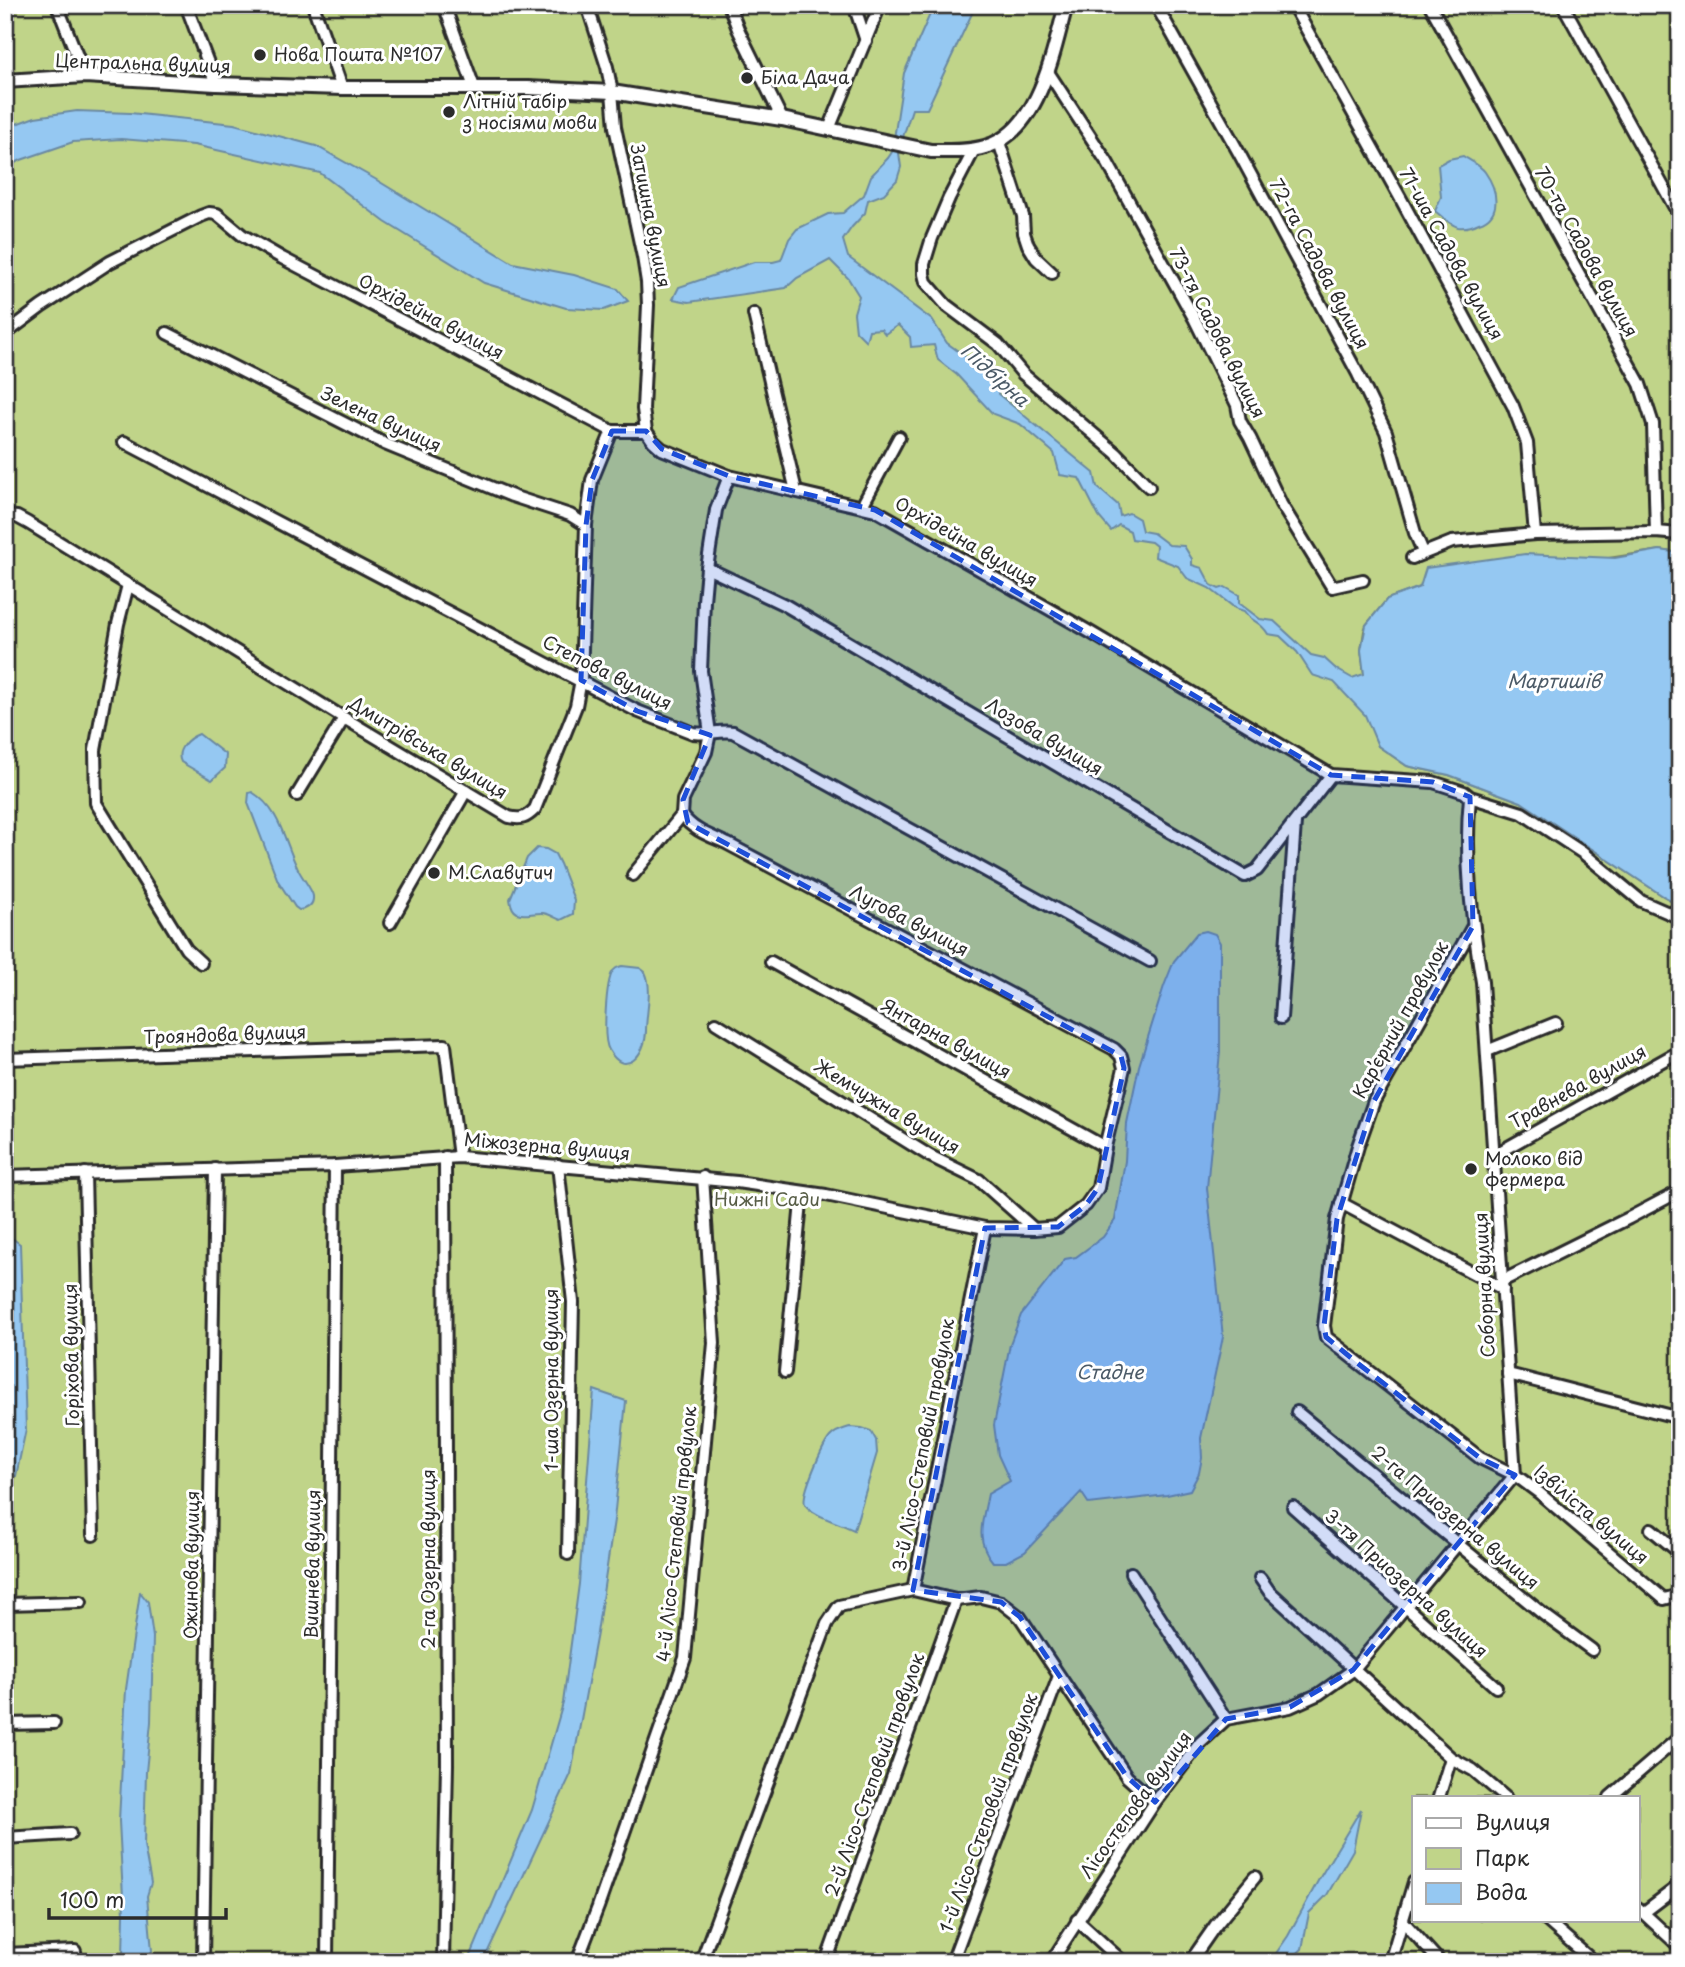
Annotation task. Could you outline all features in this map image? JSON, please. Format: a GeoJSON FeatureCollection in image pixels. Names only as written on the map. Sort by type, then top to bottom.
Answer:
{"type":"FeatureCollection","features":[{"type":"Feature","properties":{"kind":"street"},"geometry":{"type":"LineString","coordinates":[[57,5],[85,76]]}},
{"type":"Feature","properties":{"kind":"street"},"geometry":{"type":"LineString","coordinates":[[186,5],[216,84]]}},
{"type":"Feature","properties":{"kind":"street"},"geometry":{"type":"LineString","coordinates":[[313,5],[342,88]]}},
{"type":"Feature","properties":{"kind":"street"},"geometry":{"type":"LineString","coordinates":[[444,5],[474,87]]}},
{"type":"Feature","properties":{"kind":"street","name":"Затишна вулиця"},"geometry":{"type":"LineString","coordinates":[[587,5],[607,67],[615,127],[647,282],[643,409],[646,432]]}},
{"type":"Feature","properties":{"kind":"street"},"geometry":{"type":"LineString","coordinates":[[729,5],[782,119]]}},
{"type":"Feature","properties":{"kind":"street"},"geometry":{"type":"LineString","coordinates":[[854,5],[866,41]]}},
{"type":"Feature","properties":{"kind":"street"},"geometry":{"type":"LineString","coordinates":[[829,129],[880,5]]}},
{"type":"Feature","properties":{"kind":"street","name":"Центральна вулиця"},"geometry":{"type":"LineString","coordinates":[[5,81],[85,76],[342,88],[474,87],[612,92],[782,119],[931,150],[974,149],[999,142],[1025,118],[1048,72],[1066,5]]}},
{"type":"Feature","properties":{"kind":"street","name":"72-га Садова вулиця"},"geometry":{"type":"LineString","coordinates":[[1156,5],[1358,374],[1386,432],[1423,552]]}},
{"type":"Feature","properties":{"kind":"street","name":"71-ша Садова вулиця"},"geometry":{"type":"LineString","coordinates":[[1293,5],[1513,406],[1527,443],[1535,534]]}},
{"type":"Feature","properties":{"kind":"street","name":"70-та Садова вулиця"},"geometry":{"type":"LineString","coordinates":[[1430,5],[1640,384],[1653,424],[1656,532]]}},
{"type":"Feature","properties":{"kind":"street"},"geometry":{"type":"LineString","coordinates":[[1563,5],[1680,217]]}},
{"type":"Feature","properties":{"kind":"street","name":"73-тя Садова вулиця"},"geometry":{"type":"LineString","coordinates":[[1048,72],[1107,162],[1194,318],[1281,504],[1317,564],[1332,587],[1363,580]]}},
{"type":"Feature","properties":{"kind":"street"},"geometry":{"type":"LineString","coordinates":[[999,142],[1023,216],[1028,245],[1052,273]]}},
{"type":"Feature","properties":{"kind":"street"},"geometry":{"type":"LineString","coordinates":[[974,149],[932,238],[924,264],[926,282],[946,305],[998,344],[1023,374],[1116,453],[1149,487]]}},
{"type":"Feature","properties":{"kind":"street","name":"Орхідейна вулиця"},"geometry":{"type":"LineString","coordinates":[[5,334],[110,262],[201,216],[217,214],[242,235],[282,258],[612,431],[646,432],[662,449],[729,476],[875,510],[1088,631],[1331,775],[1433,782],[1522,813],[1583,853],[1641,901],[1680,918]]}},
{"type":"Feature","properties":{"kind":"street"},"geometry":{"type":"LineString","coordinates":[[754,314],[796,491]]}},
{"type":"Feature","properties":{"kind":"street","name":"Зелена вулиця"},"geometry":{"type":"LineString","coordinates":[[167,333],[385,444],[512,496],[570,515],[586,525]]}},
{"type":"Feature","properties":{"kind":"street","name":"Дмитрівська вулиця"},"geometry":{"type":"LineString","coordinates":[[5,516],[17,517],[28,523],[344,718],[509,817],[519,820],[535,809],[576,706],[581,680],[586,525],[592,480],[612,431]]}},
{"type":"Feature","properties":{"kind":"street"},"geometry":{"type":"LineString","coordinates":[[862,506],[899,437]]}},
{"type":"Feature","properties":{"kind":"street","name":"Степова вулиця"},"geometry":{"type":"LineString","coordinates":[[124,442],[637,711],[693,733],[733,732],[1150,961]]}},
{"type":"Feature","properties":{"kind":"street"},"geometry":{"type":"LineString","coordinates":[[633,875],[682,814],[683,800],[706,752],[710,733],[701,671],[707,568],[716,510],[729,476]]}},
{"type":"Feature","properties":{"kind":"street"},"geometry":{"type":"LineString","coordinates":[[1412,558],[1451,542],[1535,534],[1680,534]]}},
{"type":"Feature","properties":{"kind":"street","name":"Лозова вулиця"},"geometry":{"type":"LineString","coordinates":[[707,568],[785,605],[1245,876],[1257,870],[1331,775]]}},
{"type":"Feature","properties":{"kind":"street"},"geometry":{"type":"LineString","coordinates":[[128,585],[118,624],[95,750],[96,803],[186,949],[201,963]]}},
{"type":"Feature","properties":{"kind":"street"},"geometry":{"type":"LineString","coordinates":[[297,795],[344,718]]}},
{"type":"Feature","properties":{"kind":"street"},"geometry":{"type":"LineString","coordinates":[[390,923],[466,791]]}},
{"type":"Feature","properties":{"kind":"street","name":"Соборна вулиця"},"geometry":{"type":"LineString","coordinates":[[1470,797],[1468,826],[1473,926],[1482,982],[1515,1475]]}},
{"type":"Feature","properties":{"kind":"street","name":"Лугова вулиця"},"geometry":{"type":"LineString","coordinates":[[682,814],[694,828],[1114,1049],[1121,1056],[1124,1068],[1105,1147]]}},
{"type":"Feature","properties":{"kind":"street"},"geometry":{"type":"LineString","coordinates":[[1281,1018],[1295,820]]}},
{"type":"Feature","properties":{"kind":"street","name":"Карʼєрний провулок"},"geometry":{"type":"LineString","coordinates":[[1473,926],[1374,1101],[1337,1219],[1324,1325],[1326,1337],[1480,1458],[1515,1475]]}},
{"type":"Feature","properties":{"kind":"street","name":"Янтарна вулиця"},"geometry":{"type":"LineString","coordinates":[[771,962],[1105,1147]]}},
{"type":"Feature","properties":{"kind":"street","name":"Жемчужна вулиця"},"geometry":{"type":"LineString","coordinates":[[716,1023],[930,1156],[979,1180],[1034,1229]]}},
{"type":"Feature","properties":{"kind":"street"},"geometry":{"type":"LineString","coordinates":[[1487,1051],[1556,1023]]}},
{"type":"Feature","properties":{"kind":"street","name":"Трояндова вулиця"},"geometry":{"type":"LineString","coordinates":[[5,1059],[446,1045],[459,1157]]}},
{"type":"Feature","properties":{"kind":"street","name":"Травнева вулиця"},"geometry":{"type":"LineString","coordinates":[[1494,1155],[1680,1051]]}},
{"type":"Feature","properties":{"kind":"street","name":"Міжозерна вулиця"},"geometry":{"type":"LineString","coordinates":[[5,1176],[335,1166],[459,1157],[703,1177],[826,1195],[985,1228],[1034,1229],[1058,1227],[1086,1205],[1098,1188],[1105,1147]]}},
{"type":"Feature","properties":{"kind":"street","name":"2-га Озерна вулиця"},"geometry":{"type":"LineString","coordinates":[[443,1962],[446,1764],[445,1157]]}},
{"type":"Feature","properties":{"kind":"street","name":"1-ша Озерна вулиця"},"geometry":{"type":"LineString","coordinates":[[558,1165],[573,1302],[568,1554]]}},
{"type":"Feature","properties":{"kind":"street","name":"Вишнева вулиця"},"geometry":{"type":"LineString","coordinates":[[327,1962],[335,1166]]}},
{"type":"Feature","properties":{"kind":"street","name":"Ожинова вулиця"},"geometry":{"type":"LineString","coordinates":[[203,1962],[215,1169]]}},
{"type":"Feature","properties":{"kind":"street","name":"Горіхова вулиця"},"geometry":{"type":"LineString","coordinates":[[85,1173],[93,1535]]}},
{"type":"Feature","properties":{"kind":"street","name":"4-й Лісо-Степовий провулок"},"geometry":{"type":"LineString","coordinates":[[577,1962],[685,1658],[714,1343],[703,1177]]}},
{"type":"Feature","properties":{"kind":"street"},"geometry":{"type":"LineString","coordinates":[[1341,1203],[1502,1285],[1680,1191]]}},
{"type":"Feature","properties":{"kind":"street"},"geometry":{"type":"LineString","coordinates":[[785,1372],[802,1192]]}},
{"type":"Feature","properties":{"kind":"street","name":"3-й Лісо-Степовий провулок"},"geometry":{"type":"LineString","coordinates":[[701,1962],[827,1625],[839,1606],[913,1590],[985,1228]]}},
{"type":"Feature","properties":{"kind":"street"},"geometry":{"type":"LineString","coordinates":[[1508,1374],[1680,1418]]}},
{"type":"Feature","properties":{"kind":"street","name":"2-га Приозерна вулиця"},"geometry":{"type":"LineString","coordinates":[[1297,1412],[1543,1614],[1592,1650]]}},
{"type":"Feature","properties":{"kind":"street"},"geometry":{"type":"LineString","coordinates":[[1131,1573],[1226,1719],[1290,1707],[1320,1694],[1353,1670],[1515,1475]]}},
{"type":"Feature","properties":{"kind":"street","name":"Ізвіліста вулиця"},"geometry":{"type":"LineString","coordinates":[[1515,1475],[1664,1599],[1680,1595]]}},
{"type":"Feature","properties":{"kind":"street","name":"3-тя Приозерна вулиця"},"geometry":{"type":"LineString","coordinates":[[1293,1507],[1496,1687]]}},
{"type":"Feature","properties":{"kind":"street","name":"Ізвіліста вулиця"},"geometry":{"type":"LineString","coordinates":[[1651,1529],[1680,1553]]}},
{"type":"Feature","properties":{"kind":"street"},"geometry":{"type":"LineString","coordinates":[[1260,1578],[1269,1591],[1451,1758],[1473,1770],[1504,1796]]}},
{"type":"Feature","properties":{"kind":"street"},"geometry":{"type":"LineString","coordinates":[[913,1590],[956,1600],[981,1597],[1001,1602],[1020,1617],[1127,1777],[1155,1802]]}},
{"type":"Feature","properties":{"kind":"street","name":"2-й Лісо-Степовий провулок"},"geometry":{"type":"LineString","coordinates":[[827,1962],[956,1600]]}},
{"type":"Feature","properties":{"kind":"street"},"geometry":{"type":"LineString","coordinates":[[5,1604],[81,1602]]}},
{"type":"Feature","properties":{"kind":"street","name":"1-й Лісо-Степовий провулок"},"geometry":{"type":"LineString","coordinates":[[953,1962],[1059,1676]]}},
{"type":"Feature","properties":{"kind":"street","name":"Лісостепова вулиця"},"geometry":{"type":"LineString","coordinates":[[1051,1962],[1155,1802],[1200,1743],[1226,1719]]}},
{"type":"Feature","properties":{"kind":"street"},"geometry":{"type":"LineString","coordinates":[[5,1724],[54,1723]]}},
{"type":"Feature","properties":{"kind":"street"},"geometry":{"type":"LineString","coordinates":[[1611,1796],[1680,1737]]}},
{"type":"Feature","properties":{"kind":"street"},"geometry":{"type":"LineString","coordinates":[[1439,1796],[1451,1758]]}},
{"type":"Feature","properties":{"kind":"street"},"geometry":{"type":"LineString","coordinates":[[5,1838],[70,1834]]}},
{"type":"Feature","properties":{"kind":"street"},"geometry":{"type":"LineString","coordinates":[[1190,1962],[1255,1877]]}},
{"type":"Feature","properties":{"kind":"street"},"geometry":{"type":"LineString","coordinates":[[1680,1885],[1640,1910],[1680,1947]]}},
{"type":"Feature","properties":{"kind":"street"},"geometry":{"type":"LineString","coordinates":[[1390,1962],[1412,1888]]}},
{"type":"Feature","properties":{"kind":"street"},"geometry":{"type":"LineString","coordinates":[[1077,1920],[1123,1962]]}},
{"type":"Feature","properties":{"kind":"street"},"geometry":{"type":"LineString","coordinates":[[1402,1920],[1440,1962]]}},
{"type":"Feature","properties":{"kind":"street"},"geometry":{"type":"LineString","coordinates":[[1548,1922],[1594,1962]]}},
{"type":"Feature","properties":{"kind":"street"},"geometry":{"type":"LineString","coordinates":[[5,1954],[75,1951],[76,1962]]}},
{"type":"Feature","properties":{"kind":"highlighted area"},"geometry":{"type":"Polygon","coordinates":[[[612,431],[646,431],[662,449],[729,476],[875,510],[1331,775],[1433,782],[1470,797],[1473,926],[1374,1101],[1337,1219],[1324,1326],[1326,1337],[1356,1362],[1480,1458],[1515,1475],[1353,1670],[1290,1707],[1226,1719],[1155,1802],[1127,1777],[1020,1617],[1001,1602],[913,1590],[985,1228],[1058,1227],[1086,1205],[1098,1188],[1124,1068],[1121,1056],[688,823],[683,800],[710,735],[637,711],[581,680],[586,525],[592,480],[612,431]]]}},
{"type":"Feature","properties":{"kind":"green space","name":"Нижні Сади"},"geometry":{"type":"Polygon","coordinates":[[[5,5],[1680,5],[1680,553],[1660,550],[1421,587],[1387,599],[1366,625],[1361,650],[1378,746],[1407,766],[1449,775],[1521,802],[1680,905],[1680,1962],[5,1962],[5,5]]]}},
{"type":"Feature","properties":{"kind":"water","name":"Мартишів"},"geometry":{"type":"Polygon","coordinates":[[[934,5],[976,5],[927,109],[912,109],[899,153],[901,167],[897,180],[884,194],[868,200],[865,213],[843,240],[848,257],[932,320],[947,343],[1001,382],[998,394],[1094,473],[1097,487],[1118,505],[1120,516],[1129,513],[1139,519],[1142,531],[1153,533],[1169,545],[1184,546],[1192,559],[1192,565],[1202,568],[1211,585],[1219,589],[1225,587],[1239,595],[1239,603],[1260,619],[1274,621],[1311,655],[1324,658],[1352,678],[1364,674],[1361,650],[1366,625],[1387,599],[1420,587],[1426,568],[1525,554],[1615,558],[1660,550],[1680,553],[1680,905],[1521,802],[1449,775],[1407,766],[1378,746],[1365,715],[1334,682],[1312,675],[1297,652],[1280,636],[1268,634],[1244,611],[1235,608],[1209,588],[1187,578],[1178,566],[1155,557],[1156,546],[1151,542],[1132,539],[1130,531],[1119,525],[1111,531],[1099,517],[1079,478],[1060,475],[1054,453],[1020,424],[993,414],[957,375],[938,360],[934,345],[911,347],[910,337],[898,325],[885,334],[881,329],[869,330],[866,341],[856,331],[854,313],[859,296],[848,278],[830,260],[797,278],[786,288],[689,302],[673,299],[679,287],[754,262],[781,260],[789,239],[797,229],[828,214],[843,213],[864,195],[871,176],[892,152],[904,73],[934,5]]]}},
{"type":"Feature","properties":{"kind":"water"},"geometry":{"type":"Polygon","coordinates":[[[77,111],[130,113],[234,124],[316,146],[513,263],[574,275],[618,289],[628,301],[604,310],[566,308],[484,283],[385,222],[320,173],[194,145],[121,139],[73,142],[5,168],[5,128],[35,117],[77,111]]]}},
{"type":"Feature","properties":{"kind":"water"},"geometry":{"type":"Polygon","coordinates":[[[1463,156],[1485,172],[1495,193],[1495,208],[1487,219],[1474,225],[1458,227],[1435,211],[1441,197],[1438,165],[1463,156]]]}},
{"type":"Feature","properties":{"kind":"water"},"geometry":{"type":"Polygon","coordinates":[[[199,734],[226,755],[225,768],[212,780],[181,762],[181,749],[199,734]]]}},
{"type":"Feature","properties":{"kind":"water"},"geometry":{"type":"Polygon","coordinates":[[[252,792],[275,816],[312,893],[311,905],[307,908],[299,910],[295,907],[278,881],[248,803],[249,793],[252,792]]]}},
{"type":"Feature","properties":{"kind":"water"},"geometry":{"type":"Polygon","coordinates":[[[537,848],[555,854],[574,900],[573,914],[561,920],[543,913],[518,913],[512,906],[510,899],[527,858],[537,848]]]}},
{"type":"Feature","properties":{"kind":"water","name":"Стадне"},"geometry":{"type":"Polygon","coordinates":[[[1206,931],[1215,934],[1220,943],[1220,1052],[1207,1188],[1223,1337],[1201,1438],[1202,1458],[1199,1473],[1190,1490],[1167,1495],[1089,1504],[1081,1492],[1025,1552],[1006,1562],[993,1562],[984,1546],[982,1521],[988,1494],[1010,1481],[998,1455],[994,1425],[1010,1344],[1021,1315],[1065,1259],[1076,1257],[1103,1237],[1115,1220],[1125,1161],[1127,1123],[1139,1066],[1164,986],[1174,961],[1197,933],[1206,931]]]}},
{"type":"Feature","properties":{"kind":"water"},"geometry":{"type":"Polygon","coordinates":[[[622,966],[640,968],[645,972],[649,985],[645,1040],[639,1055],[628,1063],[615,1058],[609,1050],[606,1034],[608,986],[614,970],[622,966]]]}},
{"type":"Feature","properties":{"kind":"water"},"geometry":{"type":"Polygon","coordinates":[[[5,1233],[20,1244],[26,1429],[16,1476],[5,1476],[5,1233]]]}},
{"type":"Feature","properties":{"kind":"water"},"geometry":{"type":"Polygon","coordinates":[[[594,1390],[626,1401],[614,1520],[597,1633],[571,1774],[483,1962],[471,1962],[469,1960],[532,1810],[563,1703],[579,1584],[594,1390]]]}},
{"type":"Feature","properties":{"kind":"water"},"geometry":{"type":"Polygon","coordinates":[[[850,1427],[871,1431],[876,1440],[877,1453],[854,1530],[813,1512],[805,1504],[806,1490],[813,1470],[827,1442],[834,1433],[850,1427]]]}},
{"type":"Feature","properties":{"kind":"water"},"geometry":{"type":"Polygon","coordinates":[[[140,1592],[148,1602],[153,1637],[144,1845],[151,1883],[147,1896],[152,1951],[145,1962],[128,1962],[123,1956],[124,1915],[119,1821],[126,1689],[140,1592]]]}},
{"type":"Feature","properties":{"kind":"water"},"geometry":{"type":"Polygon","coordinates":[[[1361,1809],[1353,1850],[1327,1895],[1309,1913],[1302,1949],[1288,1962],[1270,1962],[1288,1936],[1361,1809]]]}},
{"type":"Feature","properties":{"kind":"place","name":"Нова Пошта №107"},"geometry":{"type":"Point","coordinates":[260,55]}},
{"type":"Feature","properties":{"kind":"place","name":"Біла Дача"},"geometry":{"type":"Point","coordinates":[747,78]}},
{"type":"Feature","properties":{"kind":"place","name":"Літній табір з носіями мови"},"geometry":{"type":"Point","coordinates":[449,112]}},
{"type":"Feature","properties":{"kind":"place","name":"М.Славутич"},"geometry":{"type":"Point","coordinates":[434,873]}},
{"type":"Feature","properties":{"kind":"place","name":"Молоко від фермера"},"geometry":{"type":"Point","coordinates":[1471,1169]}},
{"type":"Feature","properties":{"kind":"water label","name":"Підбірна"},"geometry":{"type":"Point","coordinates":[995,375]}}]}
